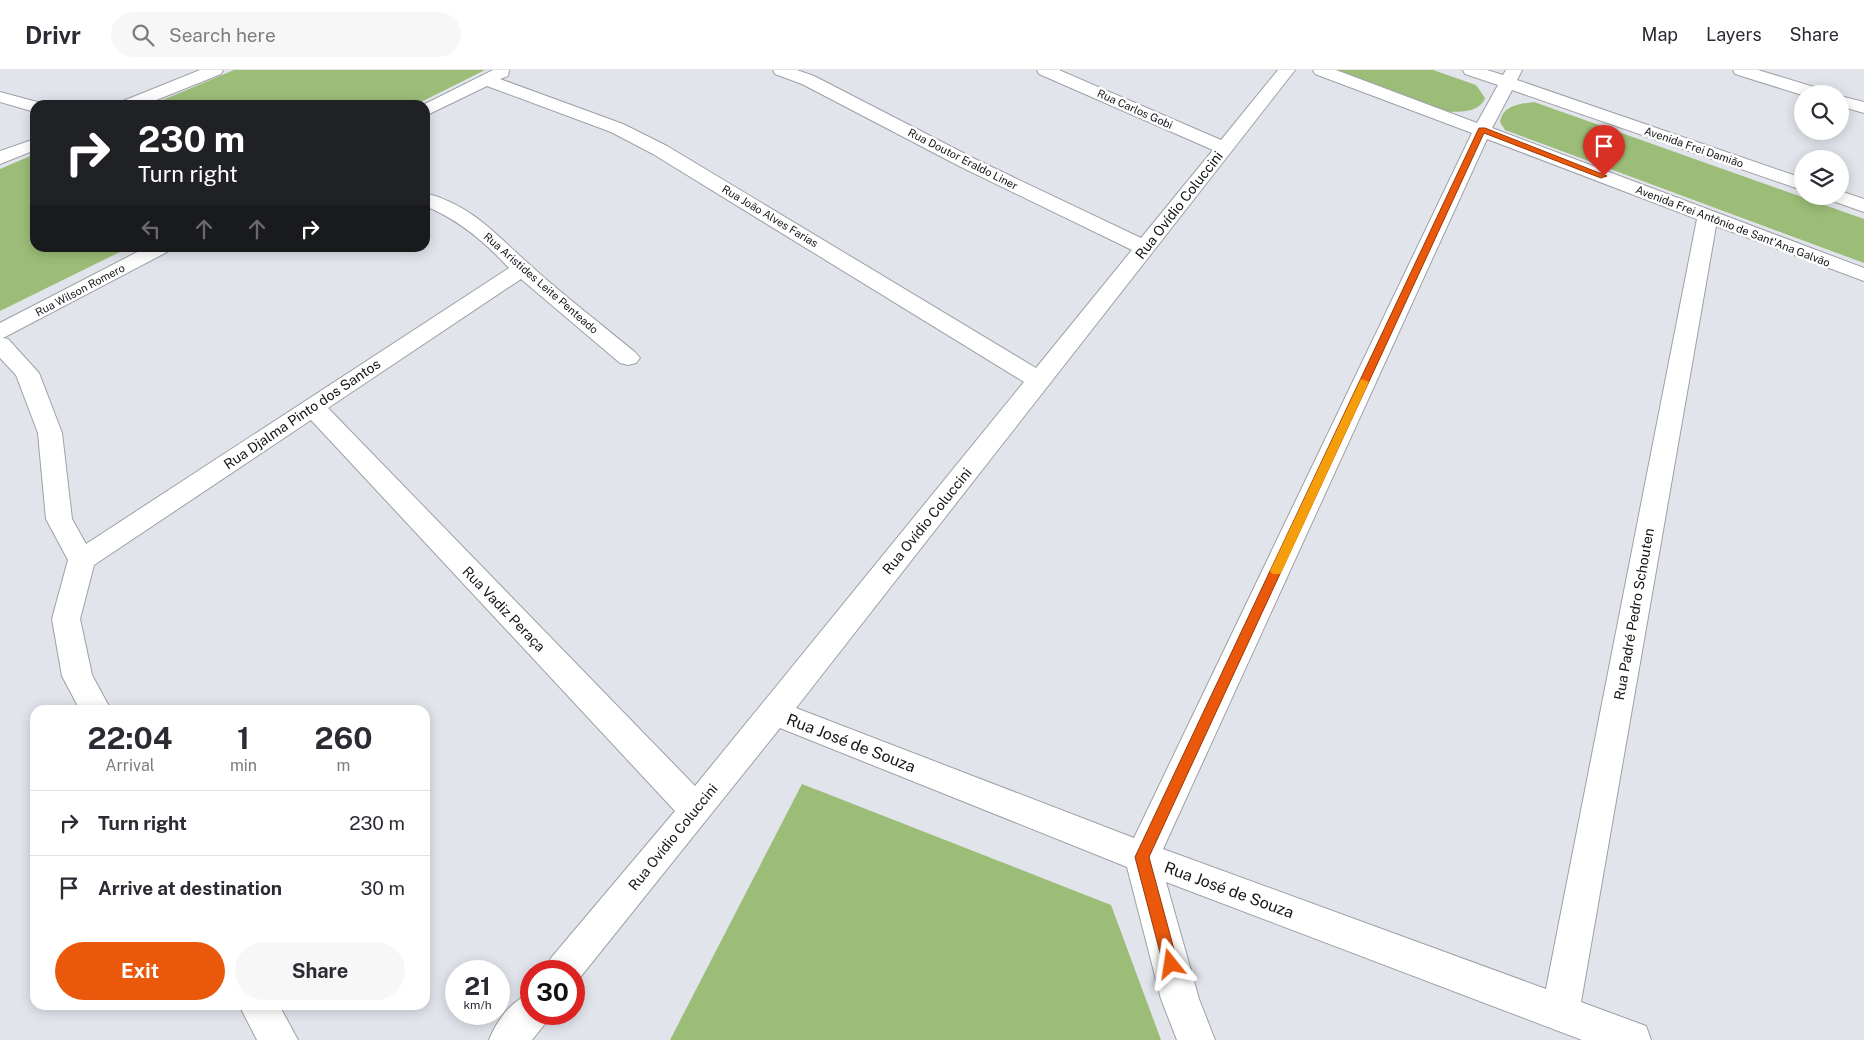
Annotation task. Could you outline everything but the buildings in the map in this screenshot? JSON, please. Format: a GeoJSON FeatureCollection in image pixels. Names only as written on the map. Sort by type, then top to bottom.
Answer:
{"type":"FeatureCollection","features":[{"type":"Feature","properties":{"kind":"street"},"geometry":{"type":"LineString","coordinates":[[141,100],[214,70]]}},
{"type":"Feature","properties":{"kind":"street"},"geometry":{"type":"LineString","coordinates":[[430,108],[507,70]]}},
{"type":"Feature","properties":{"kind":"street","name":"Rua Doutor Eraldo Liner"},"geometry":{"type":"LineString","coordinates":[[782,70],[808,80],[968,163],[1146,248]]}},
{"type":"Feature","properties":{"kind":"street","name":"Rua Carlos Gobi"},"geometry":{"type":"LineString","coordinates":[[1045,70],[1224,148]]}},
{"type":"Feature","properties":{"kind":"street","name":"Rua Ovídio Coluccini"},"geometry":{"type":"LineString","coordinates":[[573,960],[696,810],[772,712],[1040,381],[1287,70]]}},
{"type":"Feature","properties":{"kind":"street","name":"Avenida Frei Antônio de Sant'Ana Galvão"},"geometry":{"type":"LineString","coordinates":[[1321,70],[1864,275]]}},
{"type":"Feature","properties":{"kind":"street","name":"Avenida Frei Damião"},"geometry":{"type":"LineString","coordinates":[[1471,70],[1511,76],[1794,181]]}},
{"type":"Feature","properties":{"kind":"street"},"geometry":{"type":"LineString","coordinates":[[1741,70],[1794,87]]}},
{"type":"Feature","properties":{"kind":"street"},"geometry":{"type":"LineString","coordinates":[[1196,1040],[1180,999],[1142,857],[1482,130],[1511,76]]}},
{"type":"Feature","properties":{"kind":"street","name":"Rua João Alves Farias"},"geometry":{"type":"LineString","coordinates":[[486,80],[617,128],[660,150],[1040,381]]}},
{"type":"Feature","properties":{"kind":"street"},"geometry":{"type":"LineString","coordinates":[[0,97],[30,106]]}},
{"type":"Feature","properties":{"kind":"street"},"geometry":{"type":"LineString","coordinates":[[1849,103],[1864,108]]}},
{"type":"Feature","properties":{"kind":"street"},"geometry":{"type":"LineString","coordinates":[[0,158],[30,146]]}},
{"type":"Feature","properties":{"kind":"street","name":"Rua Aristides Leite Penteado"},"geometry":{"type":"LineString","coordinates":[[430,201],[455,211],[498,244],[522,269],[628,358]]}},
{"type":"Feature","properties":{"kind":"street"},"geometry":{"type":"LineString","coordinates":[[1849,201],[1864,206]]}},
{"type":"Feature","properties":{"kind":"street","name":"Rua Padré Pedro Schouten"},"geometry":{"type":"LineString","coordinates":[[1560,1012],[1708,216]]}},
{"type":"Feature","properties":{"kind":"street","name":"Rua Wilson Romero"},"geometry":{"type":"LineString","coordinates":[[0,332],[152,252]]}},
{"type":"Feature","properties":{"kind":"street","name":"Rua Djalma Pinto dos Santos"},"geometry":{"type":"LineString","coordinates":[[82,560],[522,269]]}},
{"type":"Feature","properties":{"kind":"street"},"geometry":{"type":"LineString","coordinates":[[0,344],[27,372],[50,433],[59,519],[82,560],[66,619],[77,676],[93,705]]}},
{"type":"Feature","properties":{"kind":"street","name":"Rua Vadiz Peraça"},"geometry":{"type":"LineString","coordinates":[[313,407],[696,810]]}},
{"type":"Feature","properties":{"kind":"street","name":"Rua José de Souza"},"geometry":{"type":"LineString","coordinates":[[772,712],[1142,857],[1632,1040]]}},
{"type":"Feature","properties":{"kind":"street"},"geometry":{"type":"LineString","coordinates":[[261,1010],[279,1040]]}},
{"type":"Feature","properties":{"kind":"street"},"geometry":{"type":"LineString","coordinates":[[508,1040],[520,1025]]}},
{"type":"Feature","properties":{"kind":"green space"},"geometry":{"type":"Polygon","coordinates":[[[234,70],[485,70],[425,100],[163,100],[234,70]]]}},
{"type":"Feature","properties":{"kind":"green space"},"geometry":{"type":"Polygon","coordinates":[[[1327,70],[1433,70],[1476,85],[1485,98],[1482,103],[1471,110],[1457,112],[1437,111],[1327,70]]]}},
{"type":"Feature","properties":{"kind":"green space"},"geometry":{"type":"Polygon","coordinates":[[[1534,102],[1794,194],[1794,205],[1825,205],[1864,219],[1864,263],[1505,130],[1500,122],[1502,116],[1513,106],[1534,102]]]}},
{"type":"Feature","properties":{"kind":"green space"},"geometry":{"type":"Polygon","coordinates":[[[30,156],[30,252],[120,252],[0,311],[0,169],[30,156]]]}},
{"type":"Feature","properties":{"kind":"green space"},"geometry":{"type":"Polygon","coordinates":[[[802,784],[1111,905],[1161,1040],[670,1040],[802,784]]]}},
{"type":"Feature","properties":{"kind":"slow traffic"},"geometry":{"type":"LineString","coordinates":[[1276,571],[1364,382]]}},
{"type":"Feature","properties":{"kind":"route"},"geometry":{"type":"LineString","coordinates":[[1171,964],[1142,857],[1482,130],[1604,176]]}}]}
